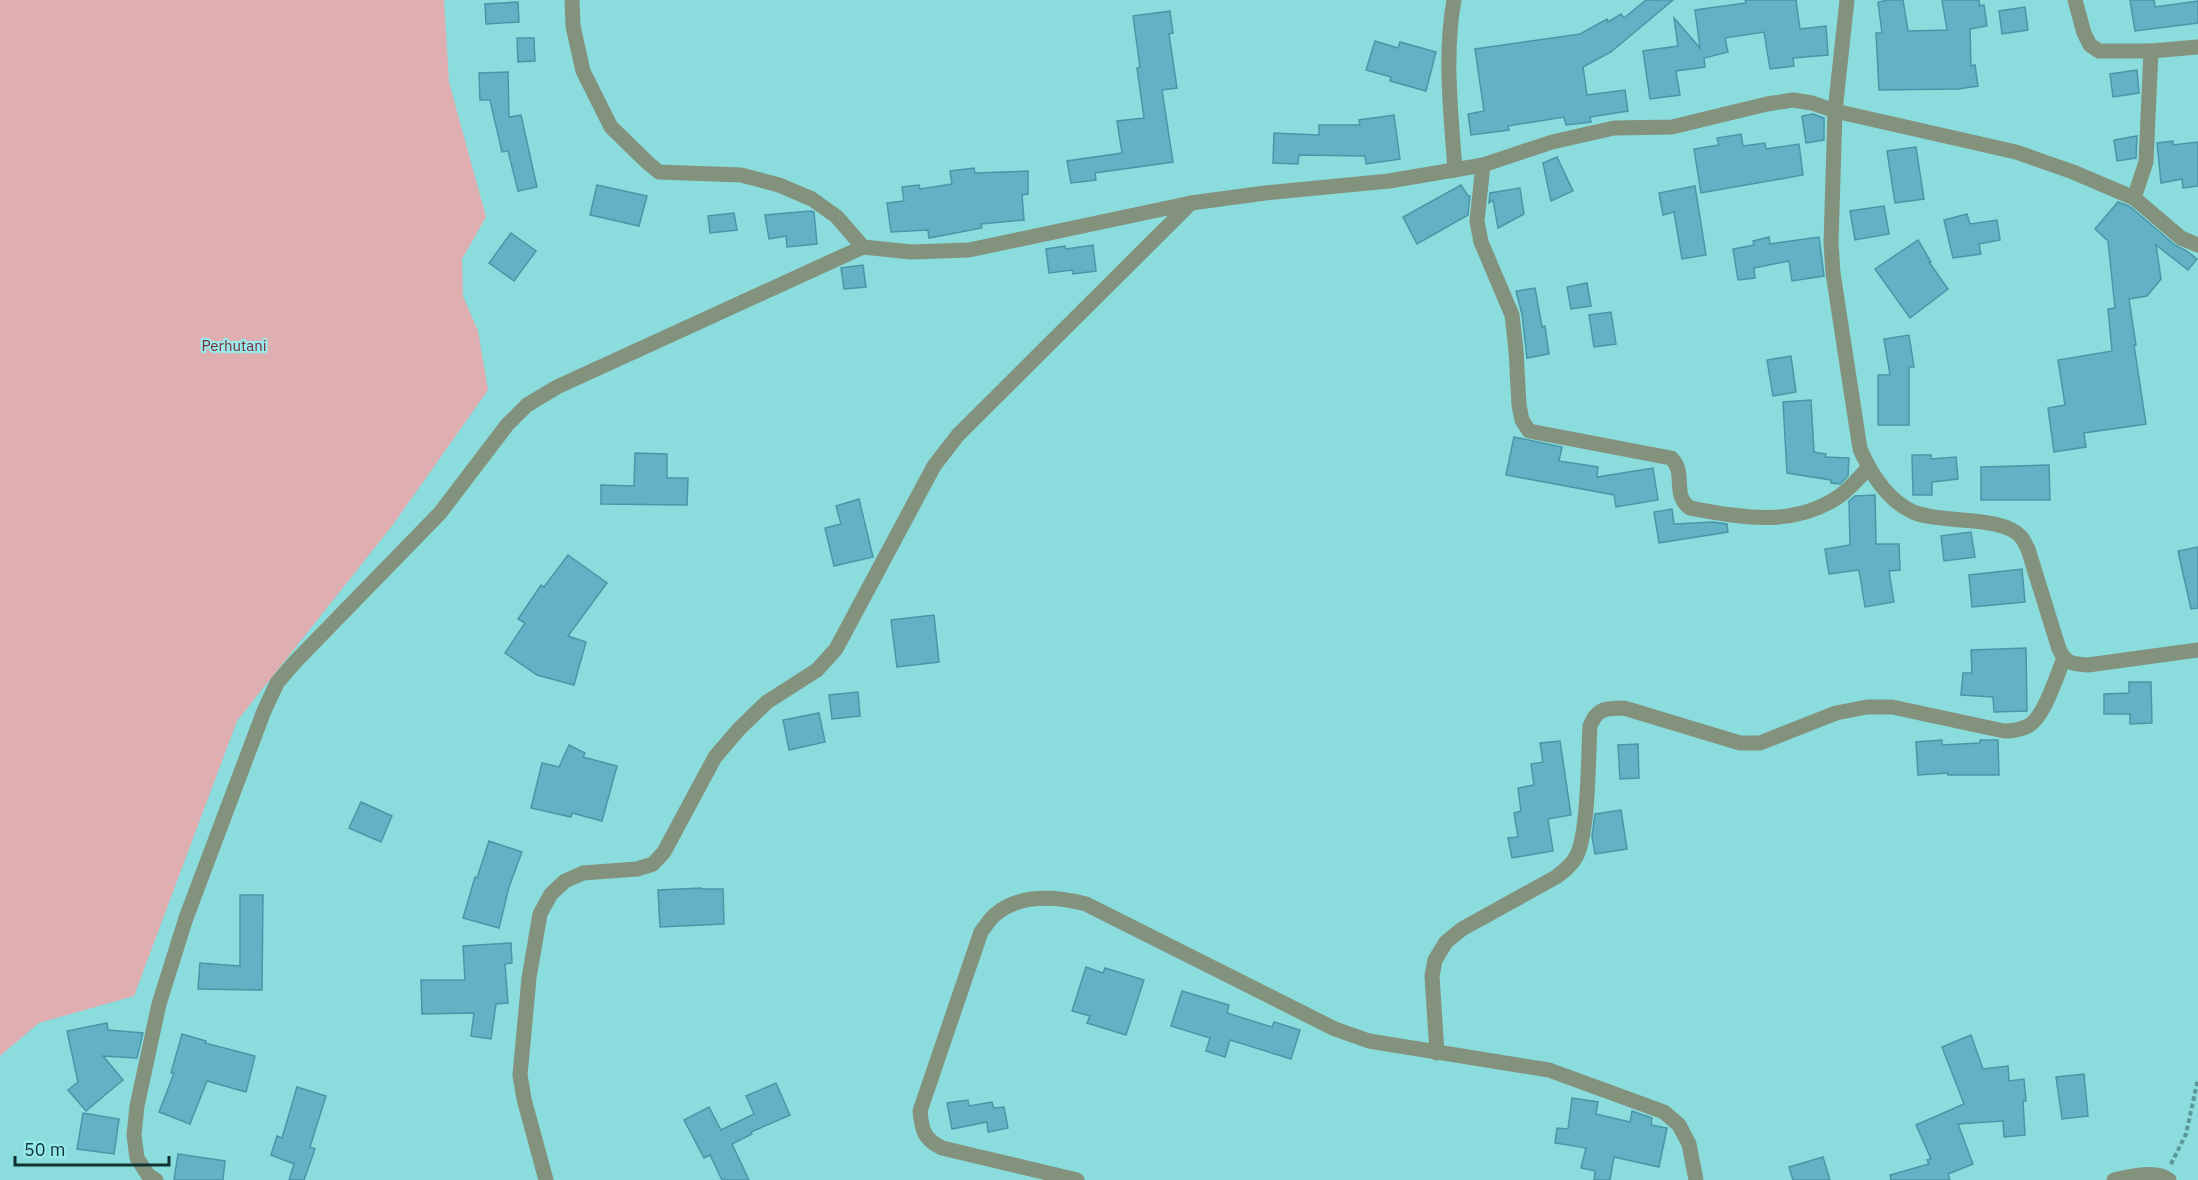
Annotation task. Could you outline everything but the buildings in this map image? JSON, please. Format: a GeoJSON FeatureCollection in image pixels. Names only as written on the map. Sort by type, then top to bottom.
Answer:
{"type":"FeatureCollection","features":[{"type":"Feature","properties":{"kind":"street"},"geometry":{"type":"LineString","coordinates":[[572,0],[573,26],[583,71],[611,127],[648,163],[659,172],[741,175],[779,185],[812,199],[837,217],[862,247]]}},
{"type":"Feature","properties":{"kind":"street"},"geometry":{"type":"LineString","coordinates":[[1454,0],[1451,18],[1450,93],[1455,170]]}},
{"type":"Feature","properties":{"kind":"street"},"geometry":{"type":"LineString","coordinates":[[1847,0],[1835,111],[1831,243],[1833,273],[1860,449],[1868,468],[1894,500],[1912,512],[1932,518],[1996,525],[2010,529],[2021,537],[2028,549],[2064,658],[2073,664],[2198,650]]}},
{"type":"Feature","properties":{"kind":"street"},"geometry":{"type":"LineString","coordinates":[[2075,0],[2084,33],[2090,45],[2099,51],[2151,51],[2198,47]]}},
{"type":"Feature","properties":{"kind":"street"},"geometry":{"type":"LineString","coordinates":[[2134,198],[2146,162],[2151,51]]}},
{"type":"Feature","properties":{"kind":"street"},"geometry":{"type":"LineString","coordinates":[[156,1180],[148,1175],[137,1158],[134,1135],[137,1106],[159,1004],[186,918],[264,711],[277,683],[440,513],[507,425],[527,405],[557,387],[862,247],[911,252],[969,250],[1191,203],[1389,181],[1484,165],[1552,142],[1614,128],[1672,127],[1793,100],[2016,152],[2073,172],[2134,198],[2181,238],[2198,245]]}},
{"type":"Feature","properties":{"kind":"street"},"geometry":{"type":"LineString","coordinates":[[1484,165],[1477,221],[1481,242],[1512,315],[1519,405],[1522,420],[1529,431],[1671,458],[1679,469],[1680,496],[1683,503],[1690,508],[1743,517],[1779,519],[1813,510],[1839,497],[1868,468]]}},
{"type":"Feature","properties":{"kind":"street"},"geometry":{"type":"LineString","coordinates":[[546,1180],[524,1099],[520,1075],[529,978],[540,914],[551,894],[564,881],[583,873],[637,869],[653,864],[664,852],[715,757],[766,702],[817,670],[836,649],[934,466],[958,435],[1191,203]]}},
{"type":"Feature","properties":{"kind":"street"},"geometry":{"type":"LineString","coordinates":[[1437,1053],[1432,976],[1435,960],[1446,942],[1462,929],[1556,877],[1567,869],[1576,856],[1583,837],[1590,726],[1594,716],[1607,708],[1624,708],[1740,743],[1760,743],[1836,713],[1867,708],[1892,707],[2004,731],[2018,730],[2030,725],[2041,711],[2064,658]]}},
{"type":"Feature","properties":{"kind":"street"},"geometry":{"type":"LineString","coordinates":[[1077,1180],[942,1148],[930,1142],[921,1128],[920,1111],[981,932],[996,913],[1021,901],[1056,897],[1086,904],[1335,1029],[1369,1041],[1549,1070],[1664,1112],[1679,1125],[1689,1144],[1696,1180]]}},
{"type":"Feature","properties":{"kind":"street"},"geometry":{"type":"LineString","coordinates":[[2114,1180],[2145,1175],[2167,1178]]}},
{"type":"Feature","properties":{"kind":"path"},"geometry":{"type":"LineString","coordinates":[[2167,1178],[2186,1134],[2198,1079]]}},
{"type":"Feature","properties":{"kind":"green space","name":"Perhutani"},"geometry":{"type":"Polygon","coordinates":[[[0,0],[444,0],[449,82],[486,217],[462,259],[463,296],[478,331],[488,390],[392,526],[237,721],[134,996],[39,1023],[0,1056],[0,0]]]}}]}
